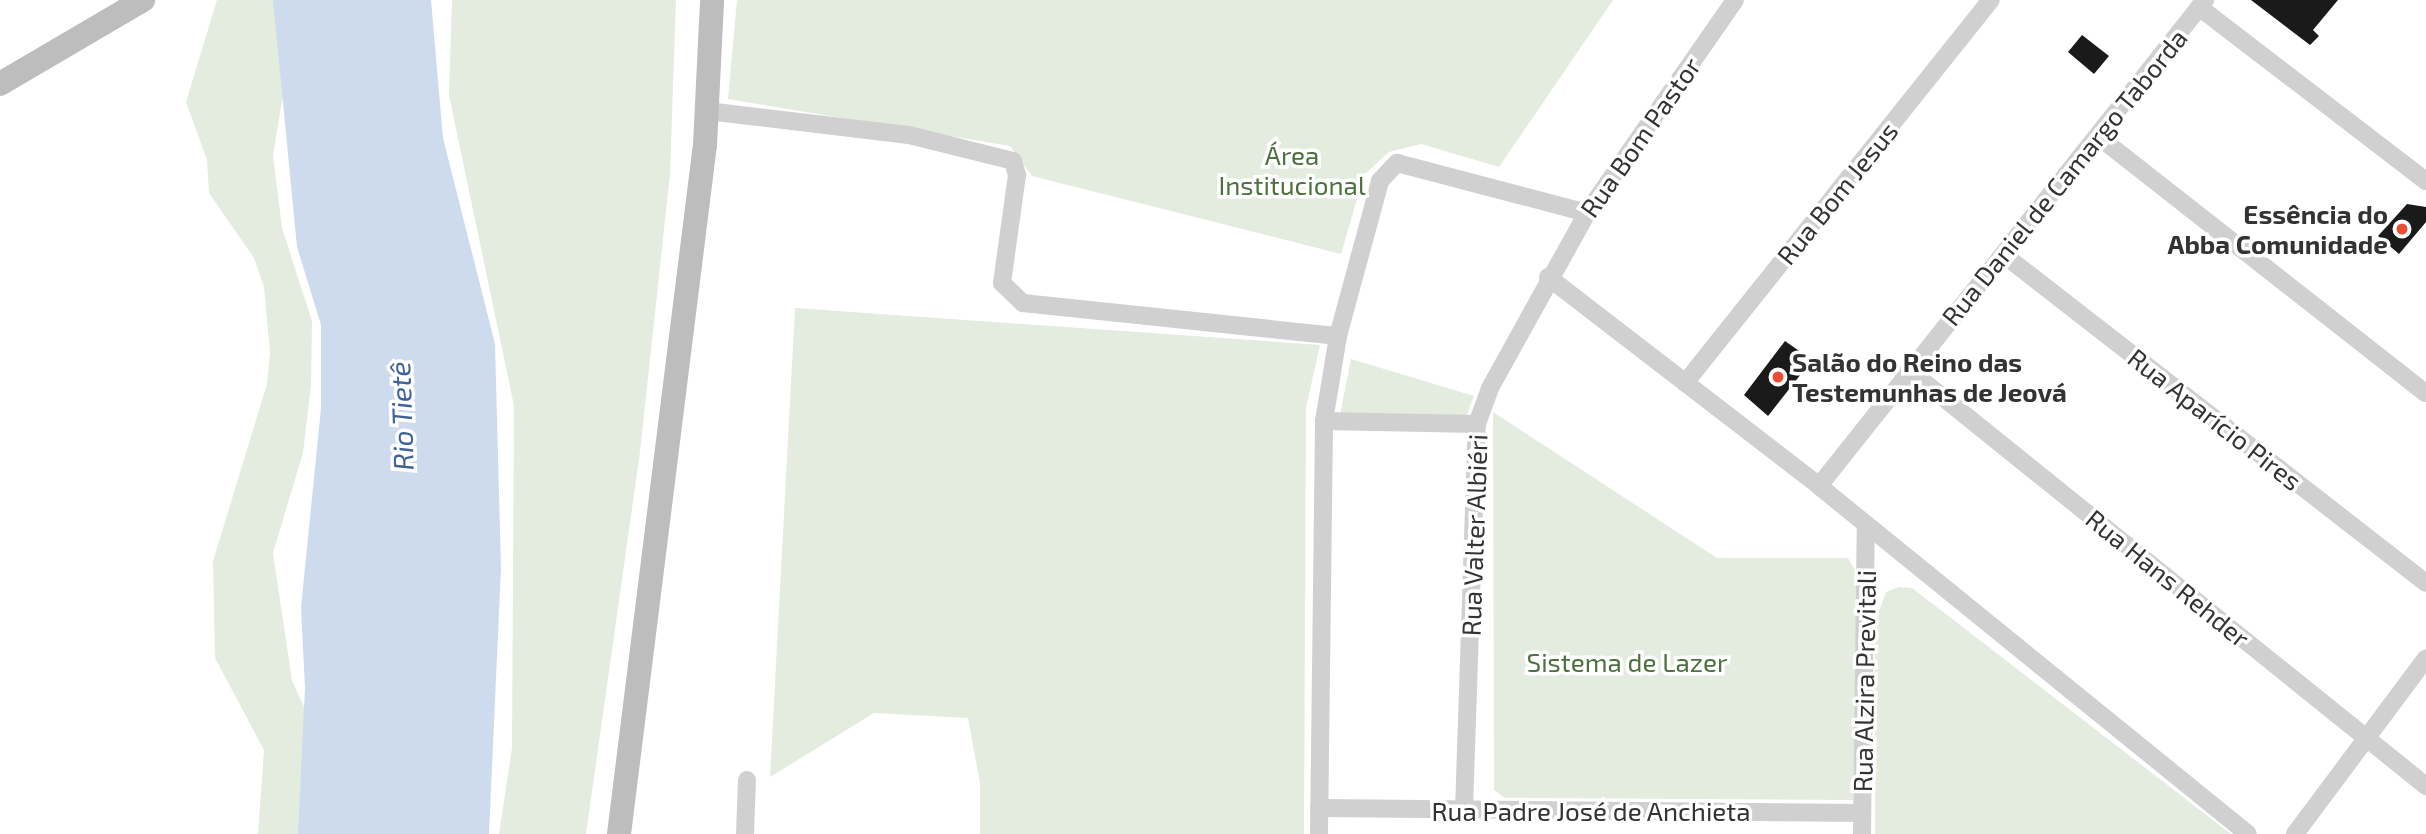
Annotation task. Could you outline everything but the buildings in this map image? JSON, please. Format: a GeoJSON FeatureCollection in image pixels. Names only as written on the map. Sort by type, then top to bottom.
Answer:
{"type":"FeatureCollection","features":[{"type":"Feature","properties":{"kind":"street"},"geometry":{"type":"LineString","coordinates":[[0,84],[143,0]]}},
{"type":"Feature","properties":{"kind":"street"},"geometry":{"type":"LineString","coordinates":[[619,834],[707,111],[712,0]]}},
{"type":"Feature","properties":{"kind":"street","name":"Rua Bom Pastor"},"geometry":{"type":"LineString","coordinates":[[1548,277],[1587,213],[1735,0]]}},
{"type":"Feature","properties":{"kind":"street","name":"Rua Bom Jesus"},"geometry":{"type":"LineString","coordinates":[[1685,383],[1990,1]]}},
{"type":"Feature","properties":{"kind":"street"},"geometry":{"type":"LineString","coordinates":[[2202,3],[2426,181]]}},
{"type":"Feature","properties":{"kind":"street","name":"Rua Daniel de Camargo Taborda"},"geometry":{"type":"LineString","coordinates":[[1819,486],[1909,370],[2099,137],[2202,3]]}},
{"type":"Feature","properties":{"kind":"street"},"geometry":{"type":"LineString","coordinates":[[707,111],[909,135],[1013,161],[1017,175],[1002,283],[1023,303],[1338,336]]}},
{"type":"Feature","properties":{"kind":"street"},"geometry":{"type":"LineString","coordinates":[[2099,137],[2426,393]]}},
{"type":"Feature","properties":{"kind":"street"},"geometry":{"type":"LineString","coordinates":[[1318,834],[1325,421],[1338,336],[1380,181],[1397,163],[1587,213]]}},
{"type":"Feature","properties":{"kind":"street","name":"Rua Aparício Pires"},"geometry":{"type":"LineString","coordinates":[[2004,255],[2426,583]]}},
{"type":"Feature","properties":{"kind":"street"},"geometry":{"type":"LineString","coordinates":[[1548,277],[1819,486],[1866,528],[2248,834]]}},
{"type":"Feature","properties":{"kind":"street","name":"Rua Valter Albiéri"},"geometry":{"type":"LineString","coordinates":[[1464,810],[1477,424],[1490,388],[1548,277]]}},
{"type":"Feature","properties":{"kind":"street","name":"Rua Hans Rehder"},"geometry":{"type":"LineString","coordinates":[[1909,370],[2426,786]]}},
{"type":"Feature","properties":{"kind":"street"},"geometry":{"type":"LineString","coordinates":[[1325,421],[1477,424]]}},
{"type":"Feature","properties":{"kind":"street","name":"Rua Alzira Previtali"},"geometry":{"type":"LineString","coordinates":[[1862,834],[1866,528]]}},
{"type":"Feature","properties":{"kind":"street"},"geometry":{"type":"LineString","coordinates":[[2295,834],[2366,738],[2423,670]]}},
{"type":"Feature","properties":{"kind":"street"},"geometry":{"type":"LineString","coordinates":[[745,834],[747,780]]}},
{"type":"Feature","properties":{"kind":"street","name":"Rua Padre José de Anchieta"},"geometry":{"type":"LineString","coordinates":[[1319,807],[1862,813]]}},
{"type":"Feature","properties":{"kind":"green space"},"geometry":{"type":"Polygon","coordinates":[[[217,0],[299,0],[273,155],[282,228],[312,321],[311,385],[303,453],[273,553],[292,681],[363,834],[258,834],[264,750],[215,658],[213,561],[267,384],[270,353],[264,287],[254,258],[209,193],[207,160],[186,102],[217,0]]]}},
{"type":"Feature","properties":{"kind":"green space"},"geometry":{"type":"Polygon","coordinates":[[[452,0],[676,0],[670,174],[640,452],[586,834],[499,834],[512,748],[514,406],[449,95],[452,0]]]}},
{"type":"Feature","properties":{"kind":"green space","name":"Área Institucional"},"geometry":{"type":"Polygon","coordinates":[[[737,0],[1613,0],[1499,167],[1421,144],[1389,152],[1364,175],[1341,254],[1032,176],[1010,146],[728,99],[737,0]]]}},
{"type":"Feature","properties":{"kind":"green space"},"geometry":{"type":"Polygon","coordinates":[[[795,308],[1320,345],[1306,408],[1304,834],[980,834],[980,783],[968,718],[874,713],[770,777],[795,308]]]}},
{"type":"Feature","properties":{"kind":"green space"},"geometry":{"type":"Polygon","coordinates":[[[1351,359],[1474,396],[1465,419],[1340,415],[1351,359]]]}},
{"type":"Feature","properties":{"kind":"green space","name":"Sistema de Lazer"},"geometry":{"type":"Polygon","coordinates":[[[1493,412],[1717,558],[1848,558],[1860,579],[1853,800],[1505,798],[1494,790],[1493,412]]]}},
{"type":"Feature","properties":{"kind":"green space"},"geometry":{"type":"Polygon","coordinates":[[[1899,587],[1912,588],[2231,834],[1875,834],[1875,622],[1886,592],[1899,587]]]}},
{"type":"Feature","properties":{"kind":"water","name":"Rio Tietê"},"geometry":{"type":"Polygon","coordinates":[[[273,0],[431,0],[443,138],[495,344],[501,568],[489,834],[298,834],[305,688],[301,607],[321,408],[321,325],[297,247],[273,0]]]}},
{"type":"Feature","properties":{"kind":"place","name":"Essência do Abba Comunidade"},"geometry":{"type":"Point","coordinates":[2402,229]}},
{"type":"Feature","properties":{"kind":"place","name":"Salão do Reino das Testemunhas de Jeová"},"geometry":{"type":"Point","coordinates":[1778,377]}}]}
